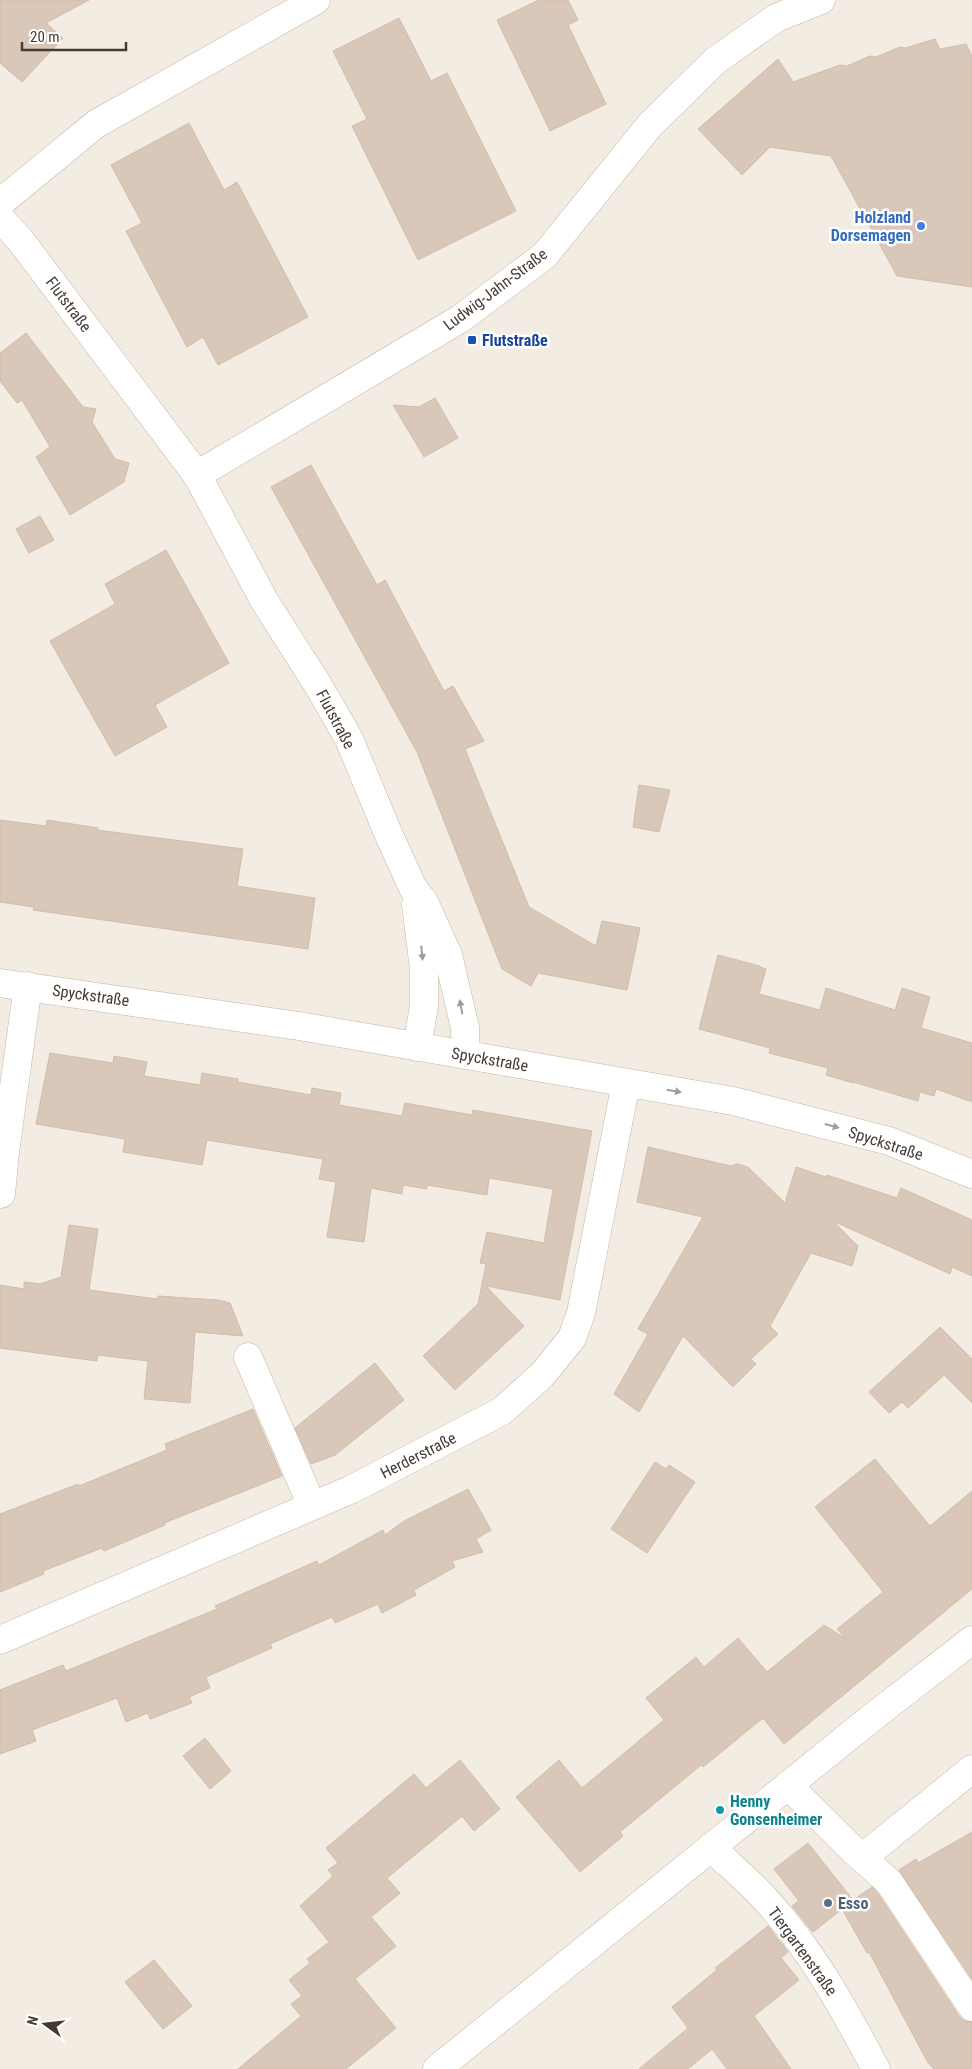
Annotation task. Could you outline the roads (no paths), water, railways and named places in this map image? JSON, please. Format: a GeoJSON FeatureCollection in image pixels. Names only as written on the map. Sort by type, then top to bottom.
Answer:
{"type":"FeatureCollection","features":[{"type":"Feature","properties":{"kind":"street"},"geometry":{"type":"LineString","coordinates":[[0,203],[96,124],[316,0]]}},
{"type":"Feature","properties":{"kind":"street","name":"Ludwig-Jahn-Straße"},"geometry":{"type":"LineString","coordinates":[[197,476],[460,319],[545,255],[650,125],[715,61],[776,18],[821,0]]}},
{"type":"Feature","properties":{"kind":"street","name":"Flutstraße"},"geometry":{"type":"LineString","coordinates":[[0,218],[21,241],[197,476],[265,602],[318,685],[348,739],[388,833],[414,888],[424,902],[448,955],[465,1028],[466,1055]]}},
{"type":"Feature","properties":{"kind":"street","name":"Flutstraße"},"geometry":{"type":"LineString","coordinates":[[414,888],[424,969],[424,1006],[417,1047]]}},
{"type":"Feature","properties":{"kind":"street","name":"Spyckstraße"},"geometry":{"type":"LineString","coordinates":[[0,983],[213,1013],[733,1101],[889,1141],[972,1174]]}},
{"type":"Feature","properties":{"kind":"street"},"geometry":{"type":"LineString","coordinates":[[1,1194],[28,986]]}},
{"type":"Feature","properties":{"kind":"street","name":"Herderstraße"},"geometry":{"type":"LineString","coordinates":[[0,1640],[352,1489],[502,1411],[542,1375],[572,1338],[581,1314],[626,1083]]}},
{"type":"Feature","properties":{"kind":"street"},"geometry":{"type":"LineString","coordinates":[[248,1356],[312,1506]]}},
{"type":"Feature","properties":{"kind":"street"},"geometry":{"type":"LineString","coordinates":[[437,2069],[788,1785],[972,1640]]}},
{"type":"Feature","properties":{"kind":"street"},"geometry":{"type":"LineString","coordinates":[[862,1858],[972,1769]]}},
{"type":"Feature","properties":{"kind":"street"},"geometry":{"type":"LineString","coordinates":[[788,1785],[889,1882],[972,2007]]}},
{"type":"Feature","properties":{"kind":"street","name":"Tiergartenstraße"},"geometry":{"type":"LineString","coordinates":[[711,1847],[766,1899],[807,1950],[841,2003],[876,2069]]}},
{"type":"Feature","properties":{"kind":"place","name":"Holzland Dorsemagen"},"geometry":{"type":"Point","coordinates":[921,226]}},
{"type":"Feature","properties":{"kind":"place","name":"Flutstraße"},"geometry":{"type":"Point","coordinates":[472,340]}},
{"type":"Feature","properties":{"kind":"place","name":"Henny Gonsenheimer"},"geometry":{"type":"Point","coordinates":[720,1810]}},
{"type":"Feature","properties":{"kind":"place","name":"Esso"},"geometry":{"type":"Point","coordinates":[828,1903]}}]}
